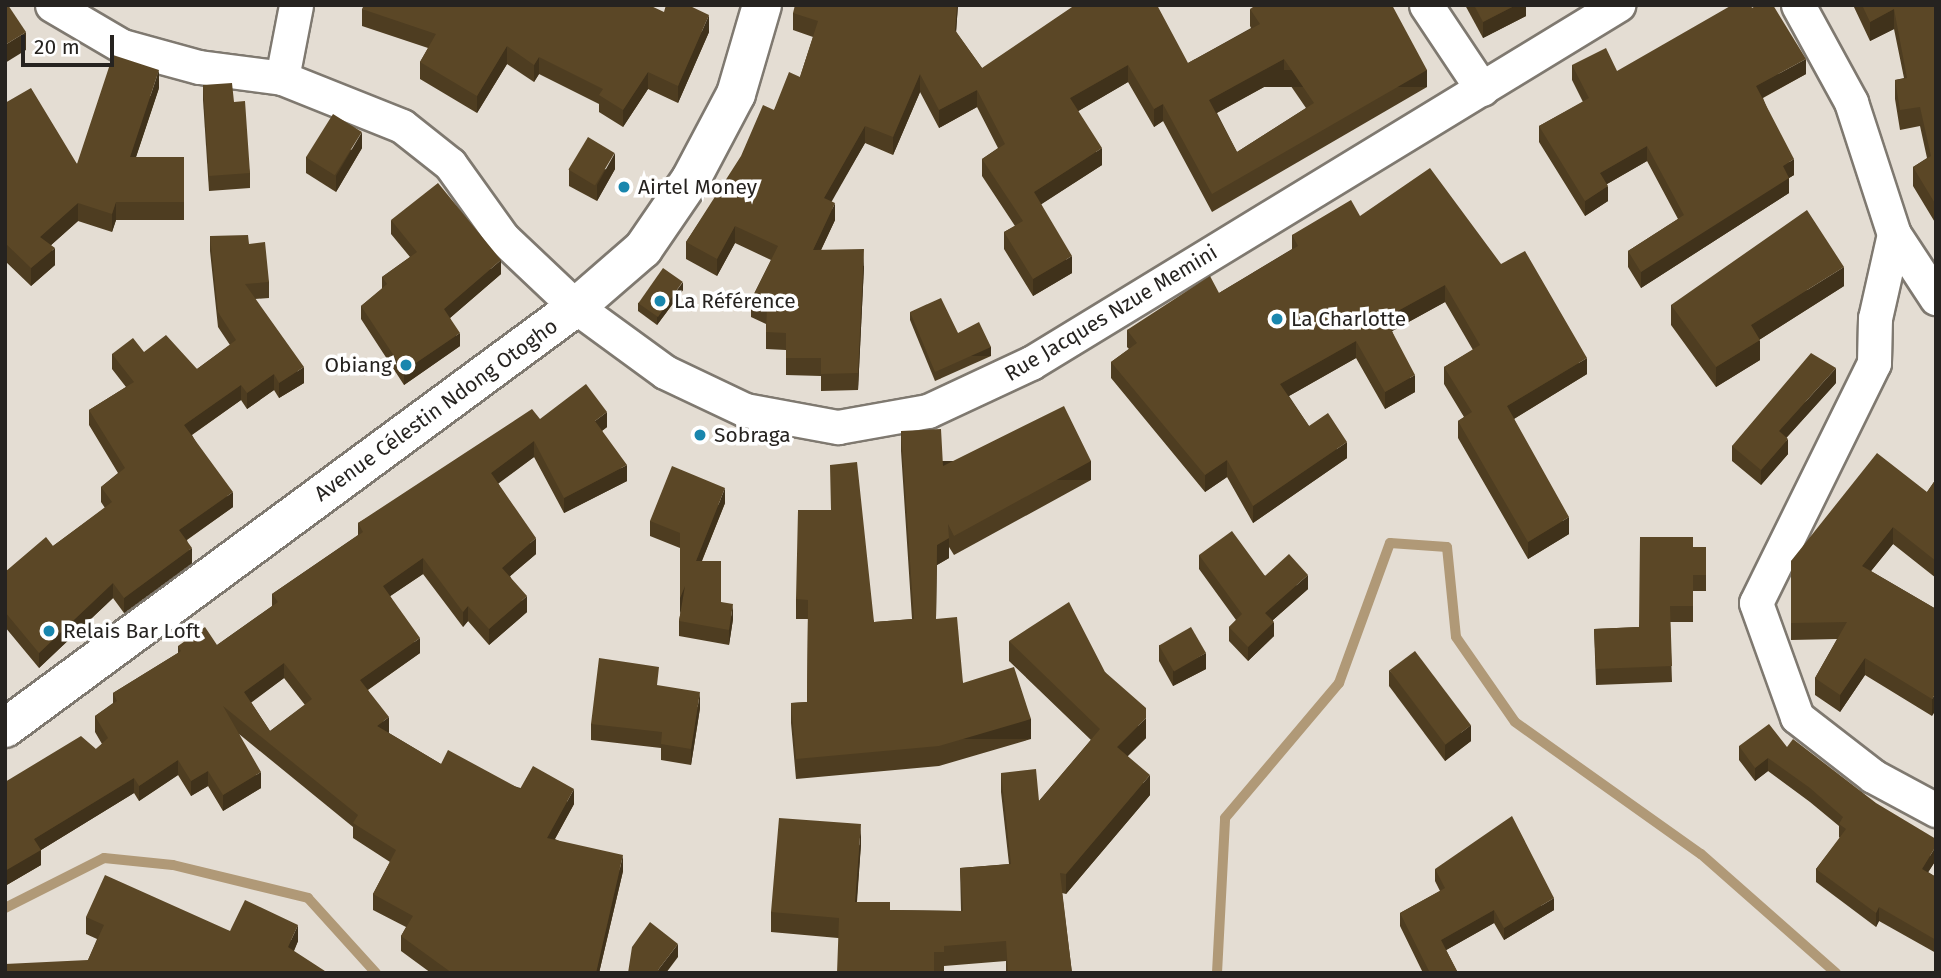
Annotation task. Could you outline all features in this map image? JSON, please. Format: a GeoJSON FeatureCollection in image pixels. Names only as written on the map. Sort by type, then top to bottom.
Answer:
{"type":"FeatureCollection","features":[{"type":"Feature","properties":{"kind":"main road","name":"Avenue Célestin Ndong Otogho"},"geometry":{"type":"LineString","coordinates":[[5,728],[576,307],[643,249],[691,180],[736,94],[762,5]]}},
{"type":"Feature","properties":{"kind":"street","name":"Rue Jacques Nzue Memini"},"geometry":{"type":"LineString","coordinates":[[52,5],[122,46],[199,67],[282,78],[402,126],[450,164],[503,238],[576,307],[665,372],[745,410],[838,427],[886,422],[976,393],[1031,363],[1618,5]]}},
{"type":"Feature","properties":{"kind":"street"},"geometry":{"type":"LineString","coordinates":[[282,78],[296,5]]}},
{"type":"Feature","properties":{"kind":"street"},"geometry":{"type":"LineString","coordinates":[[1426,5],[1482,89]]}},
{"type":"Feature","properties":{"kind":"street"},"geometry":{"type":"LineString","coordinates":[[1798,5],[1851,102],[1894,234],[1936,298]]}},
{"type":"Feature","properties":{"kind":"street"},"geometry":{"type":"LineString","coordinates":[[1894,234],[1875,318],[1874,363],[1756,603],[1772,663],[1797,718],[1873,776],[1936,810]]}},
{"type":"Feature","properties":{"kind":"building"},"geometry":{"type":"Polygon","coordinates":[[[5,5],[8,5],[26,32],[5,45],[5,5]]]}},
{"type":"Feature","properties":{"kind":"building"},"geometry":{"type":"Polygon","coordinates":[[[364,5],[649,5],[664,12],[666,5],[688,5],[709,15],[678,86],[648,72],[623,110],[599,95],[603,89],[539,57],[534,65],[507,46],[477,96],[420,62],[436,34],[362,9],[364,5]]]}},
{"type":"Feature","properties":{"kind":"building"},"geometry":{"type":"Polygon","coordinates":[[[795,5],[957,5],[955,30],[982,68],[1075,5],[1157,5],[1188,63],[1260,24],[1250,9],[1256,5],[1392,5],[1427,70],[1212,194],[1163,104],[1154,109],[1128,65],[1070,98],[1102,148],[1034,192],[1072,256],[1033,279],[1004,232],[1023,221],[982,159],[1005,144],[977,90],[939,110],[920,74],[893,137],[865,126],[824,198],[835,203],[813,250],[864,249],[858,373],[821,374],[821,358],[786,358],[786,333],[766,332],[767,307],[751,300],[778,246],[735,226],[717,259],[686,242],[741,156],[763,105],[774,110],[789,72],[800,77],[818,21],[793,13],[795,5]],[[1284,59],[1209,100],[1237,152],[1314,103],[1284,59]]]}},
{"type":"Feature","properties":{"kind":"building"},"geometry":{"type":"Polygon","coordinates":[[[1474,5],[1516,5],[1483,22],[1474,5]]]}},
{"type":"Feature","properties":{"kind":"building"},"geometry":{"type":"Polygon","coordinates":[[[1732,5],[1751,5],[1752,8],[1757,5],[1773,5],[1806,59],[1756,86],[1794,159],[1783,166],[1789,178],[1641,272],[1628,251],[1684,215],[1647,146],[1600,173],[1608,186],[1585,201],[1539,126],[1589,98],[1572,65],[1606,48],[1617,71],[1732,5]]]}},
{"type":"Feature","properties":{"kind":"building"},"geometry":{"type":"Polygon","coordinates":[[[1862,5],[1936,5],[1936,205],[1913,167],[1931,156],[1920,107],[1900,110],[1895,80],[1907,78],[1894,9],[1870,22],[1862,5]]]}},
{"type":"Feature","properties":{"kind":"building"},"geometry":{"type":"Polygon","coordinates":[[[113,55],[159,70],[130,157],[184,157],[184,202],[116,202],[112,214],[78,203],[40,237],[55,248],[31,268],[5,243],[5,103],[31,88],[77,164],[113,55]]]}},
{"type":"Feature","properties":{"kind":"building"},"geometry":{"type":"Polygon","coordinates":[[[232,83],[234,102],[245,101],[250,173],[209,176],[203,85],[232,83]]]}},
{"type":"Feature","properties":{"kind":"building"},"geometry":{"type":"Polygon","coordinates":[[[333,114],[362,132],[335,175],[306,157],[333,114]]]}},
{"type":"Feature","properties":{"kind":"building"},"geometry":{"type":"Polygon","coordinates":[[[588,137],[615,153],[595,186],[568,170],[588,137]]]}},
{"type":"Feature","properties":{"kind":"building"},"geometry":{"type":"Polygon","coordinates":[[[1430,168],[1501,264],[1525,251],[1587,358],[1507,406],[1569,517],[1528,542],[1458,421],[1472,412],[1444,367],[1480,345],[1445,285],[1385,318],[1415,375],[1385,392],[1356,341],[1280,384],[1309,426],[1328,413],[1347,442],[1253,506],[1227,460],[1205,475],[1111,362],[1137,343],[1127,330],[1210,276],[1219,293],[1298,246],[1292,235],[1351,200],[1360,216],[1430,168]]]}},
{"type":"Feature","properties":{"kind":"building"},"geometry":{"type":"Polygon","coordinates":[[[438,183],[501,260],[444,309],[460,333],[404,371],[361,306],[387,284],[382,277],[417,252],[391,220],[438,183]]]}},
{"type":"Feature","properties":{"kind":"building"},"geometry":{"type":"Polygon","coordinates":[[[1807,210],[1844,267],[1751,325],[1760,340],[1716,367],[1671,305],[1807,210]]]}},
{"type":"Feature","properties":{"kind":"building"},"geometry":{"type":"Polygon","coordinates":[[[248,235],[249,244],[265,242],[269,282],[245,284],[304,367],[279,383],[274,374],[247,393],[241,385],[184,425],[233,492],[179,530],[192,548],[124,598],[113,583],[39,653],[5,612],[5,572],[46,537],[53,546],[112,502],[101,487],[125,468],[89,410],[134,382],[112,354],[133,338],[144,352],[166,335],[197,369],[236,340],[218,312],[210,236],[248,235]]]}},
{"type":"Feature","properties":{"kind":"building","name":"La Référence"},"geometry":{"type":"Polygon","coordinates":[[[663,268],[683,282],[658,317],[638,303],[663,268]]]}},
{"type":"Feature","properties":{"kind":"building"},"geometry":{"type":"Polygon","coordinates":[[[941,298],[958,333],[979,322],[991,347],[935,372],[910,312],[941,298]]]}},
{"type":"Feature","properties":{"kind":"building"},"geometry":{"type":"Polygon","coordinates":[[[1811,353],[1836,368],[1779,431],[1788,439],[1761,470],[1732,446],[1811,353]]]}},
{"type":"Feature","properties":{"kind":"building"},"geometry":{"type":"Polygon","coordinates":[[[586,384],[607,412],[595,421],[627,465],[564,498],[534,441],[491,473],[536,538],[502,568],[527,596],[489,629],[468,606],[463,612],[423,558],[383,586],[420,638],[360,680],[389,717],[377,726],[441,764],[448,750],[520,789],[533,766],[574,789],[547,838],[623,855],[596,973],[452,973],[401,936],[413,916],[373,894],[396,850],[353,823],[358,815],[223,706],[261,772],[223,795],[208,771],[191,781],[178,760],[139,786],[134,778],[34,839],[41,850],[5,871],[5,782],[81,736],[96,749],[108,738],[95,716],[117,701],[113,693],[181,651],[178,646],[205,627],[217,645],[278,602],[272,594],[363,532],[358,523],[532,409],[540,419],[586,384]],[[284,663],[244,692],[270,731],[312,699],[284,663]]]}},
{"type":"Feature","properties":{"kind":"building"},"geometry":{"type":"Polygon","coordinates":[[[1064,406],[1091,461],[954,536],[948,524],[949,538],[937,545],[936,619],[957,617],[963,683],[1014,667],[1031,719],[939,746],[796,759],[791,703],[807,702],[808,600],[796,599],[798,510],[831,510],[830,465],[857,462],[874,622],[914,619],[901,431],[941,429],[943,466],[1064,406]]]}},
{"type":"Feature","properties":{"kind":"building"},"geometry":{"type":"Polygon","coordinates":[[[1877,453],[1927,492],[1936,479],[1936,561],[1893,527],[1862,566],[1936,609],[1936,693],[1932,699],[1865,658],[1840,695],[1815,678],[1847,622],[1791,623],[1791,561],[1877,453]]]}},
{"type":"Feature","properties":{"kind":"building"},"geometry":{"type":"Polygon","coordinates":[[[672,466],[725,488],[696,561],[721,561],[721,602],[733,604],[729,630],[679,621],[685,586],[680,598],[680,533],[650,521],[672,466]]]}},
{"type":"Feature","properties":{"kind":"building"},"geometry":{"type":"Polygon","coordinates":[[[1232,531],[1265,576],[1289,554],[1308,575],[1265,613],[1274,622],[1248,647],[1229,627],[1242,614],[1199,555],[1232,531]]]}},
{"type":"Feature","properties":{"kind":"building"},"geometry":{"type":"Polygon","coordinates":[[[1640,537],[1693,537],[1693,547],[1706,547],[1706,575],[1693,575],[1693,606],[1670,606],[1672,666],[1596,669],[1594,629],[1639,627],[1640,537]]]}},
{"type":"Feature","properties":{"kind":"building"},"geometry":{"type":"Polygon","coordinates":[[[1069,602],[1105,672],[1146,708],[1146,718],[1117,747],[1150,775],[1066,874],[1060,873],[1072,973],[1008,973],[1006,941],[944,946],[944,952],[934,952],[934,973],[837,973],[839,918],[771,912],[779,818],[861,824],[855,902],[890,902],[890,910],[963,911],[960,868],[1011,864],[1001,773],[1036,769],[1039,801],[1100,729],[1009,641],[1069,602]]]}},
{"type":"Feature","properties":{"kind":"building"},"geometry":{"type":"Polygon","coordinates":[[[1191,627],[1206,653],[1174,671],[1159,646],[1191,627]]]}},
{"type":"Feature","properties":{"kind":"building"},"geometry":{"type":"Polygon","coordinates":[[[1415,651],[1471,725],[1445,745],[1389,670],[1415,651]]]}},
{"type":"Feature","properties":{"kind":"building"},"geometry":{"type":"Polygon","coordinates":[[[599,658],[659,667],[657,685],[700,692],[691,749],[661,744],[662,732],[591,724],[599,658]]]}},
{"type":"Feature","properties":{"kind":"building"},"geometry":{"type":"Polygon","coordinates":[[[1769,724],[1787,747],[1793,739],[1876,803],[1936,839],[1936,846],[1922,869],[1936,877],[1936,940],[1879,907],[1876,913],[1816,869],[1846,829],[1839,824],[1843,817],[1810,788],[1768,758],[1755,768],[1739,746],[1769,724]]]}},
{"type":"Feature","properties":{"kind":"building"},"geometry":{"type":"Polygon","coordinates":[[[1512,816],[1554,898],[1504,928],[1494,910],[1441,940],[1458,973],[1430,973],[1400,913],[1445,888],[1435,869],[1512,816]]]}},
{"type":"Feature","properties":{"kind":"building"},"geometry":{"type":"Polygon","coordinates":[[[105,875],[230,931],[245,900],[298,925],[288,947],[328,973],[5,973],[5,964],[88,960],[104,925],[86,917],[105,875]]]}},
{"type":"Feature","properties":{"kind":"building"},"geometry":{"type":"Polygon","coordinates":[[[650,922],[678,944],[658,970],[664,973],[628,973],[632,947],[650,922]]]}},
{"type":"Feature","properties":{"kind":"waterway"},"geometry":{"type":"LineString","coordinates":[[1217,973],[1225,818],[1339,683],[1390,543],[1447,547],[1456,637],[1515,722],[1701,854],[1836,973]]}},
{"type":"Feature","properties":{"kind":"waterway"},"geometry":{"type":"LineString","coordinates":[[5,908],[104,858],[173,865],[308,898],[376,973]]}},
{"type":"Feature","properties":{"kind":"place","name":"Airtel Money"},"geometry":{"type":"Point","coordinates":[624,187]}},
{"type":"Feature","properties":{"kind":"place","name":"La Référence"},"geometry":{"type":"Point","coordinates":[660,301]}},
{"type":"Feature","properties":{"kind":"place","name":"La Charlotte"},"geometry":{"type":"Point","coordinates":[1277,319]}},
{"type":"Feature","properties":{"kind":"place","name":"Obiang"},"geometry":{"type":"Point","coordinates":[406,365]}},
{"type":"Feature","properties":{"kind":"place","name":"Sobraga"},"geometry":{"type":"Point","coordinates":[700,435]}},
{"type":"Feature","properties":{"kind":"place","name":"Relais Bar Loft"},"geometry":{"type":"Point","coordinates":[49,631]}}]}
